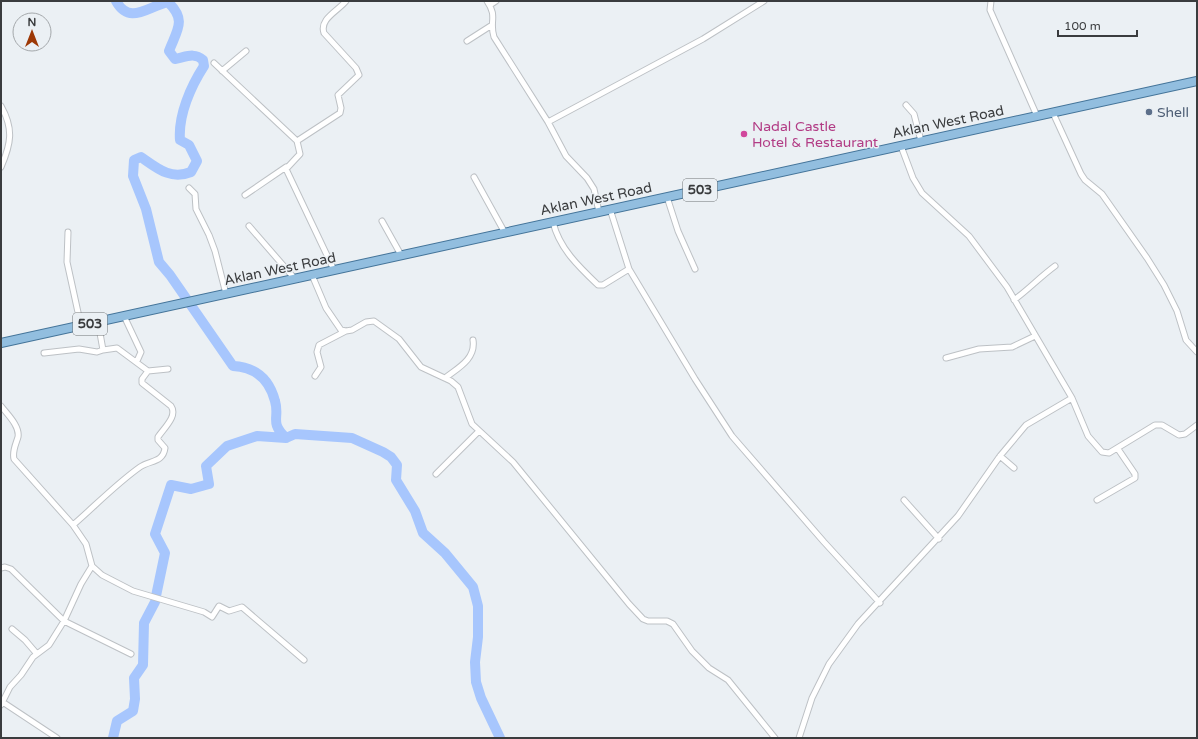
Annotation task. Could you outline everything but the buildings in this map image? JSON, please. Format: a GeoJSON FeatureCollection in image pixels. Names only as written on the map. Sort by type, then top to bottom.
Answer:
{"type":"FeatureCollection","features":[{"type":"Feature","properties":{"kind":"main road","name":"Aklan West Road"},"geometry":{"type":"LineString","coordinates":[[1,343],[1197,81]]}},
{"type":"Feature","properties":{"kind":"street"},"geometry":{"type":"LineString","coordinates":[[297,141],[340,113],[341,108],[338,95],[359,75],[356,68],[324,33],[322,28],[324,21],[346,1]]}},
{"type":"Feature","properties":{"kind":"street"},"geometry":{"type":"LineString","coordinates":[[496,1],[489,3],[494,12],[492,25],[494,36],[548,122],[566,156],[587,178],[594,189],[599,212]]}},
{"type":"Feature","properties":{"kind":"street"},"geometry":{"type":"LineString","coordinates":[[548,122],[703,39],[764,1]]}},
{"type":"Feature","properties":{"kind":"street"},"geometry":{"type":"LineString","coordinates":[[991,1],[990,10],[1037,116]]}},
{"type":"Feature","properties":{"kind":"street"},"geometry":{"type":"LineString","coordinates":[[467,41],[492,25]]}},
{"type":"Feature","properties":{"kind":"street"},"geometry":{"type":"LineString","coordinates":[[222,71],[246,51]]}},
{"type":"Feature","properties":{"kind":"street"},"geometry":{"type":"LineString","coordinates":[[214,63],[297,141],[300,154],[298,158],[245,195]]}},
{"type":"Feature","properties":{"kind":"street"},"geometry":{"type":"LineString","coordinates":[[906,105],[914,114],[922,141]]}},
{"type":"Feature","properties":{"kind":"street"},"geometry":{"type":"LineString","coordinates":[[1,106],[10,130],[10,142],[1,167]]}},
{"type":"Feature","properties":{"kind":"street"},"geometry":{"type":"LineString","coordinates":[[1053,113],[1081,174],[1085,180],[1102,194],[1151,265],[1177,311],[1186,340],[1197,352]]}},
{"type":"Feature","properties":{"kind":"street"},"geometry":{"type":"LineString","coordinates":[[900,146],[913,178],[922,194],[969,236],[1007,288],[1072,398],[1088,436],[1102,452],[1109,453],[1118,449],[1155,424],[1162,425],[1179,435],[1185,434],[1197,425]]}},
{"type":"Feature","properties":{"kind":"street"},"geometry":{"type":"LineString","coordinates":[[286,167],[291,181],[334,270]]}},
{"type":"Feature","properties":{"kind":"street"},"geometry":{"type":"LineString","coordinates":[[474,177],[505,233]]}},
{"type":"Feature","properties":{"kind":"street"},"geometry":{"type":"LineString","coordinates":[[189,188],[195,194],[196,209],[213,246],[226,294]]}},
{"type":"Feature","properties":{"kind":"street"},"geometry":{"type":"LineString","coordinates":[[667,197],[678,231],[695,269]]}},
{"type":"Feature","properties":{"kind":"street"},"geometry":{"type":"LineString","coordinates":[[610,209],[629,269],[732,436],[824,542],[880,603]]}},
{"type":"Feature","properties":{"kind":"street"},"geometry":{"type":"LineString","coordinates":[[382,221],[401,255]]}},
{"type":"Feature","properties":{"kind":"street"},"geometry":{"type":"LineString","coordinates":[[553,222],[557,238],[562,246],[598,284],[603,284],[629,269]]}},
{"type":"Feature","properties":{"kind":"street"},"geometry":{"type":"LineString","coordinates":[[249,226],[295,279]]}},
{"type":"Feature","properties":{"kind":"street"},"geometry":{"type":"LineString","coordinates":[[68,232],[67,262],[81,326]]}},
{"type":"Feature","properties":{"kind":"street"},"geometry":{"type":"LineString","coordinates":[[1014,300],[1030,289],[1038,278],[1055,266]]}},
{"type":"Feature","properties":{"kind":"street"},"geometry":{"type":"LineString","coordinates":[[312,276],[326,308],[341,330],[346,331]]}},
{"type":"Feature","properties":{"kind":"street"},"geometry":{"type":"LineString","coordinates":[[124,316],[141,352],[137,362]]}},
{"type":"Feature","properties":{"kind":"street"},"geometry":{"type":"LineString","coordinates":[[315,376],[321,367],[317,352],[319,345],[366,322],[374,321],[399,339],[421,367],[445,378],[458,387],[472,424],[513,462],[643,619],[648,621],[667,621],[673,624],[692,651],[709,668],[728,680],[775,738]]}},
{"type":"Feature","properties":{"kind":"street"},"geometry":{"type":"LineString","coordinates":[[98,322],[103,350]]}},
{"type":"Feature","properties":{"kind":"street"},"geometry":{"type":"LineString","coordinates":[[946,358],[979,349],[1012,347],[1035,336]]}},
{"type":"Feature","properties":{"kind":"street"},"geometry":{"type":"LineString","coordinates":[[445,378],[469,359],[474,348],[473,340]]}},
{"type":"Feature","properties":{"kind":"street"},"geometry":{"type":"LineString","coordinates":[[44,353],[78,349],[97,352],[117,348],[148,371],[168,369]]}},
{"type":"Feature","properties":{"kind":"street"},"geometry":{"type":"LineString","coordinates":[[73,525],[142,465],[159,460],[164,453],[165,448],[158,440],[158,437],[174,415],[174,410],[142,383],[142,379],[148,371]]}},
{"type":"Feature","properties":{"kind":"street"},"geometry":{"type":"LineString","coordinates":[[798,738],[812,698],[829,664],[858,624],[880,603],[939,539],[958,516],[1000,456],[1026,425],[1072,398]]}},
{"type":"Feature","properties":{"kind":"street"},"geometry":{"type":"LineString","coordinates":[[1,406],[16,427],[18,434],[13,453],[14,459],[73,525],[86,544],[92,566],[102,575],[133,591],[154,599],[198,610],[212,617],[220,606],[229,611],[242,607],[304,660]]}},
{"type":"Feature","properties":{"kind":"street"},"geometry":{"type":"LineString","coordinates":[[436,474],[478,431]]}},
{"type":"Feature","properties":{"kind":"street"},"geometry":{"type":"LineString","coordinates":[[1097,500],[1135,478],[1135,474],[1118,449]]}},
{"type":"Feature","properties":{"kind":"street"},"geometry":{"type":"LineString","coordinates":[[1000,456],[1014,468]]}},
{"type":"Feature","properties":{"kind":"street"},"geometry":{"type":"LineString","coordinates":[[904,500],[939,539]]}},
{"type":"Feature","properties":{"kind":"street"},"geometry":{"type":"LineString","coordinates":[[57,738],[2,702],[10,687],[37,654],[49,645],[64,621],[81,584],[92,566]]}},
{"type":"Feature","properties":{"kind":"street"},"geometry":{"type":"LineString","coordinates":[[1,568],[5,567],[11,569],[20,580],[64,621],[131,654]]}},
{"type":"Feature","properties":{"kind":"street"},"geometry":{"type":"LineString","coordinates":[[12,629],[25,640],[37,654]]}},
{"type":"Feature","properties":{"kind":"waterway"},"geometry":{"type":"LineString","coordinates":[[116,1],[121,8],[127,12],[133,13],[168,2],[174,8],[179,20],[179,25],[169,51],[175,59],[186,56],[196,56],[203,60],[204,66],[194,82],[186,101],[180,130],[180,140],[189,145],[197,161],[191,172],[177,175],[171,174],[159,169],[141,157],[134,160],[133,176],[146,209],[159,262],[170,275],[233,366],[254,371],[265,380],[275,401],[276,424],[286,438]]}},
{"type":"Feature","properties":{"kind":"waterway"},"geometry":{"type":"LineString","coordinates":[[156,596],[165,553],[155,534],[171,485],[191,489],[209,484],[206,466],[227,446],[257,436],[286,438],[295,434],[352,438],[391,457],[397,465],[396,480],[415,511],[423,533],[445,553],[473,587],[478,606],[478,637],[475,662],[476,682],[481,698],[500,738]]}},
{"type":"Feature","properties":{"kind":"waterway"},"geometry":{"type":"LineString","coordinates":[[113,738],[117,721],[133,711],[135,699],[134,678],[143,665],[144,623],[155,602]]}},
{"type":"Feature","properties":{"kind":"place","name":"Shell"},"geometry":{"type":"Point","coordinates":[1149,112]}},
{"type":"Feature","properties":{"kind":"place","name":"Nadal Castle Hotel & Restaurant"},"geometry":{"type":"Point","coordinates":[744,134]}}]}
